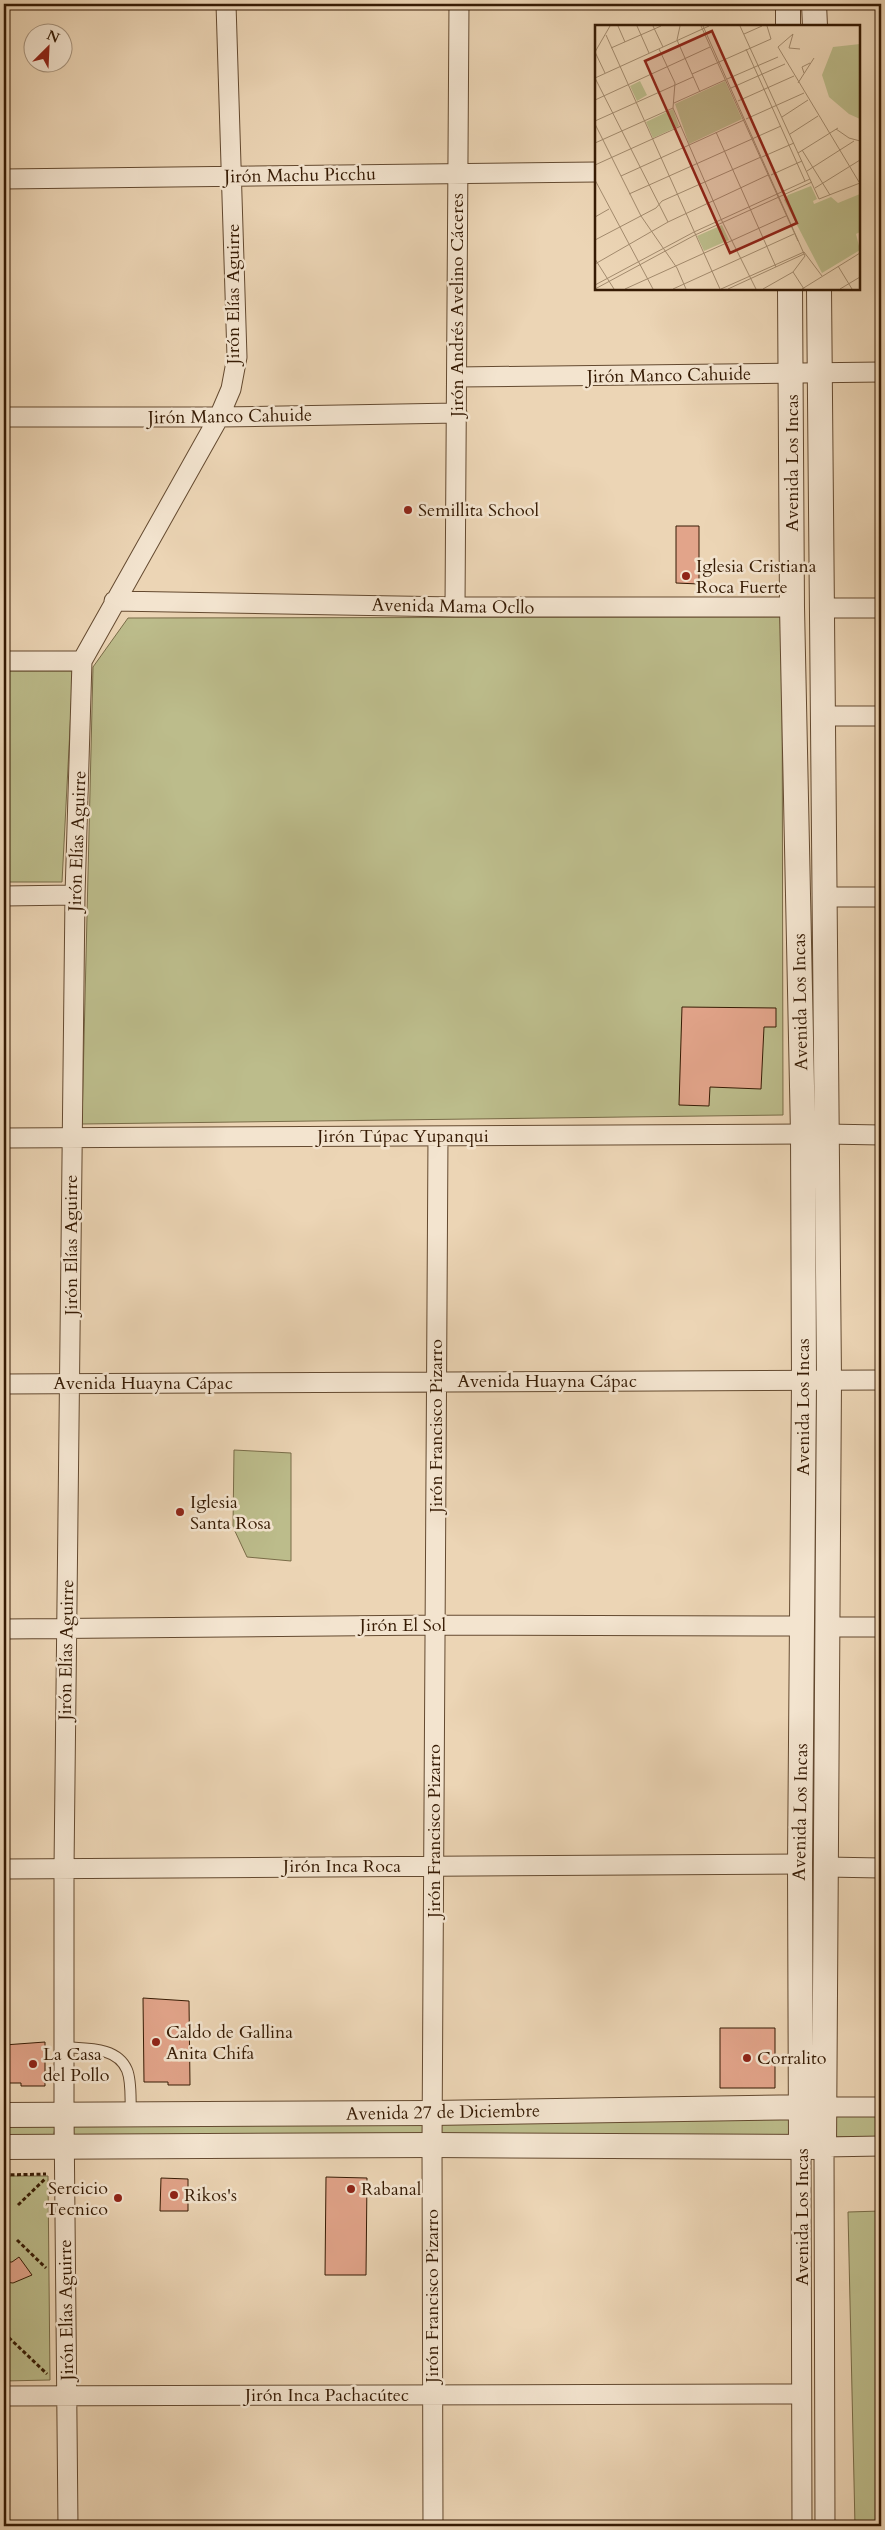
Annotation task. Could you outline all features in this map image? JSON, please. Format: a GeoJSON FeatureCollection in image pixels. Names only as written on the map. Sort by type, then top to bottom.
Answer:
{"type":"FeatureCollection","features":[{"type":"Feature","properties":{"kind":"street","name":"Jirón Elías Aguirre"},"geometry":{"type":"LineString","coordinates":[[68,2526],[64,2175],[64,1868],[75,895],[82,661],[114,600],[219,417],[231,389],[237,357],[226,4]]}},
{"type":"Feature","properties":{"kind":"street","name":"Jirón Andrés Avelino Cáceres"},"geometry":{"type":"LineString","coordinates":[[455,607],[459,4]]}},
{"type":"Feature","properties":{"kind":"street"},"geometry":{"type":"LineString","coordinates":[[788,4],[788,25]]}},
{"type":"Feature","properties":{"kind":"street"},"geometry":{"type":"LineString","coordinates":[[814,4],[815,25]]}},
{"type":"Feature","properties":{"kind":"street","name":"Jirón Machu Picchu"},"geometry":{"type":"LineString","coordinates":[[4,179],[595,172]]}},
{"type":"Feature","properties":{"kind":"street","name":"Avenida Los Incas"},"geometry":{"type":"LineString","coordinates":[[790,290],[792,607],[814,1134],[829,1380],[824,2107],[813,2146],[801,2394],[802,2526]]}},
{"type":"Feature","properties":{"kind":"street","name":"Avenida Los Incas"},"geometry":{"type":"LineString","coordinates":[[819,290],[820,608],[824,897],[804,1380],[800,2107],[813,2146],[825,2526]]}},
{"type":"Feature","properties":{"kind":"street","name":"Jirón Manco Cahuide"},"geometry":{"type":"LineString","coordinates":[[457,376],[881,372]]}},
{"type":"Feature","properties":{"kind":"street","name":"Jirón Manco Cahuide"},"geometry":{"type":"LineString","coordinates":[[4,417],[219,417],[456,413]]}},
{"type":"Feature","properties":{"kind":"street","name":"Avenida Mama Ocllo"},"geometry":{"type":"LineString","coordinates":[[114,600],[455,607],[792,607]]}},
{"type":"Feature","properties":{"kind":"street"},"geometry":{"type":"LineString","coordinates":[[820,608],[881,608]]}},
{"type":"Feature","properties":{"kind":"street"},"geometry":{"type":"LineString","coordinates":[[4,661],[82,661]]}},
{"type":"Feature","properties":{"kind":"street"},"geometry":{"type":"LineString","coordinates":[[822,716],[881,716]]}},
{"type":"Feature","properties":{"kind":"street"},"geometry":{"type":"LineString","coordinates":[[4,896],[75,895]]}},
{"type":"Feature","properties":{"kind":"street"},"geometry":{"type":"LineString","coordinates":[[824,897],[881,897]]}},
{"type":"Feature","properties":{"kind":"street","name":"Jirón Túpac Yupanqui"},"geometry":{"type":"LineString","coordinates":[[4,1138],[881,1134]]}},
{"type":"Feature","properties":{"kind":"street","name":"Jirón Francisco Pizarro"},"geometry":{"type":"LineString","coordinates":[[433,2526],[432,2113],[438,1136]]}},
{"type":"Feature","properties":{"kind":"street","name":"Avenida Huayna Cápac"},"geometry":{"type":"LineString","coordinates":[[4,1384],[881,1380]]}},
{"type":"Feature","properties":{"kind":"street","name":"Jirón El Sol"},"geometry":{"type":"LineString","coordinates":[[4,1628],[435,1625],[802,1626]]}},
{"type":"Feature","properties":{"kind":"street"},"geometry":{"type":"LineString","coordinates":[[827,1627],[881,1627]]}},
{"type":"Feature","properties":{"kind":"street","name":"Jirón Inca Roca"},"geometry":{"type":"LineString","coordinates":[[4,1869],[800,1864]]}},
{"type":"Feature","properties":{"kind":"street"},"geometry":{"type":"LineString","coordinates":[[826,1867],[881,1868]]}},
{"type":"Feature","properties":{"kind":"street","name":"Avenida 27 de Diciembre"},"geometry":{"type":"LineString","coordinates":[[4,2114],[432,2113],[881,2107]]}},
{"type":"Feature","properties":{"kind":"street","name":"Avenida 27 de Diciembre"},"geometry":{"type":"LineString","coordinates":[[4,2147],[432,2145],[881,2146]]}},
{"type":"Feature","properties":{"kind":"street","name":"Jirón Inca Pachacútec"},"geometry":{"type":"LineString","coordinates":[[4,2396],[801,2394]]}},
{"type":"Feature","properties":{"kind":"lane"},"geometry":{"type":"LineString","coordinates":[[64,2047],[101,2050],[113,2054],[121,2062],[128,2071],[131,2114]]}},
{"type":"Feature","properties":{"kind":"path"},"geometry":{"type":"LineString","coordinates":[[18,2205],[50,2174],[64,2175]]}},
{"type":"Feature","properties":{"kind":"path"},"geometry":{"type":"LineString","coordinates":[[17,2240],[52,2274]]}},
{"type":"Feature","properties":{"kind":"path"},"geometry":{"type":"LineString","coordinates":[[4,2333],[68,2396]]}},
{"type":"Feature","properties":{"kind":"green space"},"geometry":{"type":"Polygon","coordinates":[[[782,617],[783,1115],[82,1124],[93,667],[128,618],[782,617]]]}},
{"type":"Feature","properties":{"kind":"green space"},"geometry":{"type":"Polygon","coordinates":[[[4,671],[73,671],[62,882],[4,882],[4,671]]]}},
{"type":"Feature","properties":{"kind":"green space"},"geometry":{"type":"Polygon","coordinates":[[[234,1450],[291,1453],[291,1561],[247,1557],[233,1527],[234,1450]]]}},
{"type":"Feature","properties":{"kind":"green space"},"geometry":{"type":"Polygon","coordinates":[[[835,2114],[881,2115],[881,2137],[835,2137],[835,2114]]]}},
{"type":"Feature","properties":{"kind":"green space"},"geometry":{"type":"Polygon","coordinates":[[[794,2119],[794,2138],[439,2138],[439,2120],[794,2119]]]}},
{"type":"Feature","properties":{"kind":"green space"},"geometry":{"type":"Polygon","coordinates":[[[427,2120],[427,2137],[71,2139],[72,2121],[427,2120]]]}},
{"type":"Feature","properties":{"kind":"green space"},"geometry":{"type":"Polygon","coordinates":[[[56,2122],[53,2138],[4,2139],[4,2123],[56,2122]]]}},
{"type":"Feature","properties":{"kind":"green space"},"geometry":{"type":"Polygon","coordinates":[[[4,2176],[48,2176],[50,2380],[4,2381],[4,2176]]]}},
{"type":"Feature","properties":{"kind":"green space"},"geometry":{"type":"Polygon","coordinates":[[[881,2211],[881,2526],[855,2526],[848,2212],[881,2211]]]}},
{"type":"Feature","properties":{"kind":"building"},"geometry":{"type":"Polygon","coordinates":[[[676,526],[699,526],[699,584],[676,583],[676,526]]]}},
{"type":"Feature","properties":{"kind":"building"},"geometry":{"type":"Polygon","coordinates":[[[682,1007],[776,1008],[776,1027],[764,1027],[761,1089],[710,1087],[709,1106],[679,1105],[682,1007]]]}},
{"type":"Feature","properties":{"kind":"building"},"geometry":{"type":"Polygon","coordinates":[[[143,1998],[189,2001],[190,2085],[168,2085],[168,2082],[144,2082],[143,1998]]]}},
{"type":"Feature","properties":{"kind":"building","name":"Corralito"},"geometry":{"type":"Polygon","coordinates":[[[720,2028],[775,2028],[775,2088],[720,2088],[720,2028]]]}},
{"type":"Feature","properties":{"kind":"building","name":"La Casa del Pollo"},"geometry":{"type":"Polygon","coordinates":[[[45,2042],[45,2086],[21,2086],[21,2083],[4,2083],[4,2045],[45,2042]]]}},
{"type":"Feature","properties":{"kind":"building"},"geometry":{"type":"Polygon","coordinates":[[[326,2177],[367,2178],[366,2275],[325,2275],[326,2177]]]}},
{"type":"Feature","properties":{"kind":"building","name":"Rikos's"},"geometry":{"type":"Polygon","coordinates":[[[161,2178],[188,2179],[188,2211],[160,2211],[161,2178]]]}},
{"type":"Feature","properties":{"kind":"building"},"geometry":{"type":"Polygon","coordinates":[[[19,2257],[32,2275],[13,2283],[4,2282],[4,2262],[12,2262],[19,2257]]]}},
{"type":"Feature","properties":{"kind":"place","name":"Semillita School"},"geometry":{"type":"Point","coordinates":[408,510]}},
{"type":"Feature","properties":{"kind":"place","name":"Iglesia Cristiana Roca Fuerte"},"geometry":{"type":"Point","coordinates":[686,576]}},
{"type":"Feature","properties":{"kind":"place","name":"Iglesia Santa Rosa"},"geometry":{"type":"Point","coordinates":[180,1512]}},
{"type":"Feature","properties":{"kind":"place","name":"Caldo de Gallina Anita Chifa"},"geometry":{"type":"Point","coordinates":[156,2042]}},
{"type":"Feature","properties":{"kind":"place","name":"Corralito"},"geometry":{"type":"Point","coordinates":[747,2058]}},
{"type":"Feature","properties":{"kind":"place","name":"La Casa del Pollo"},"geometry":{"type":"Point","coordinates":[33,2064]}},
{"type":"Feature","properties":{"kind":"place","name":"Rabanal"},"geometry":{"type":"Point","coordinates":[351,2189]}},
{"type":"Feature","properties":{"kind":"place","name":"Rikos's"},"geometry":{"type":"Point","coordinates":[174,2195]}},
{"type":"Feature","properties":{"kind":"place","name":"Sercicio Tecnico"},"geometry":{"type":"Point","coordinates":[118,2198]}}]}
